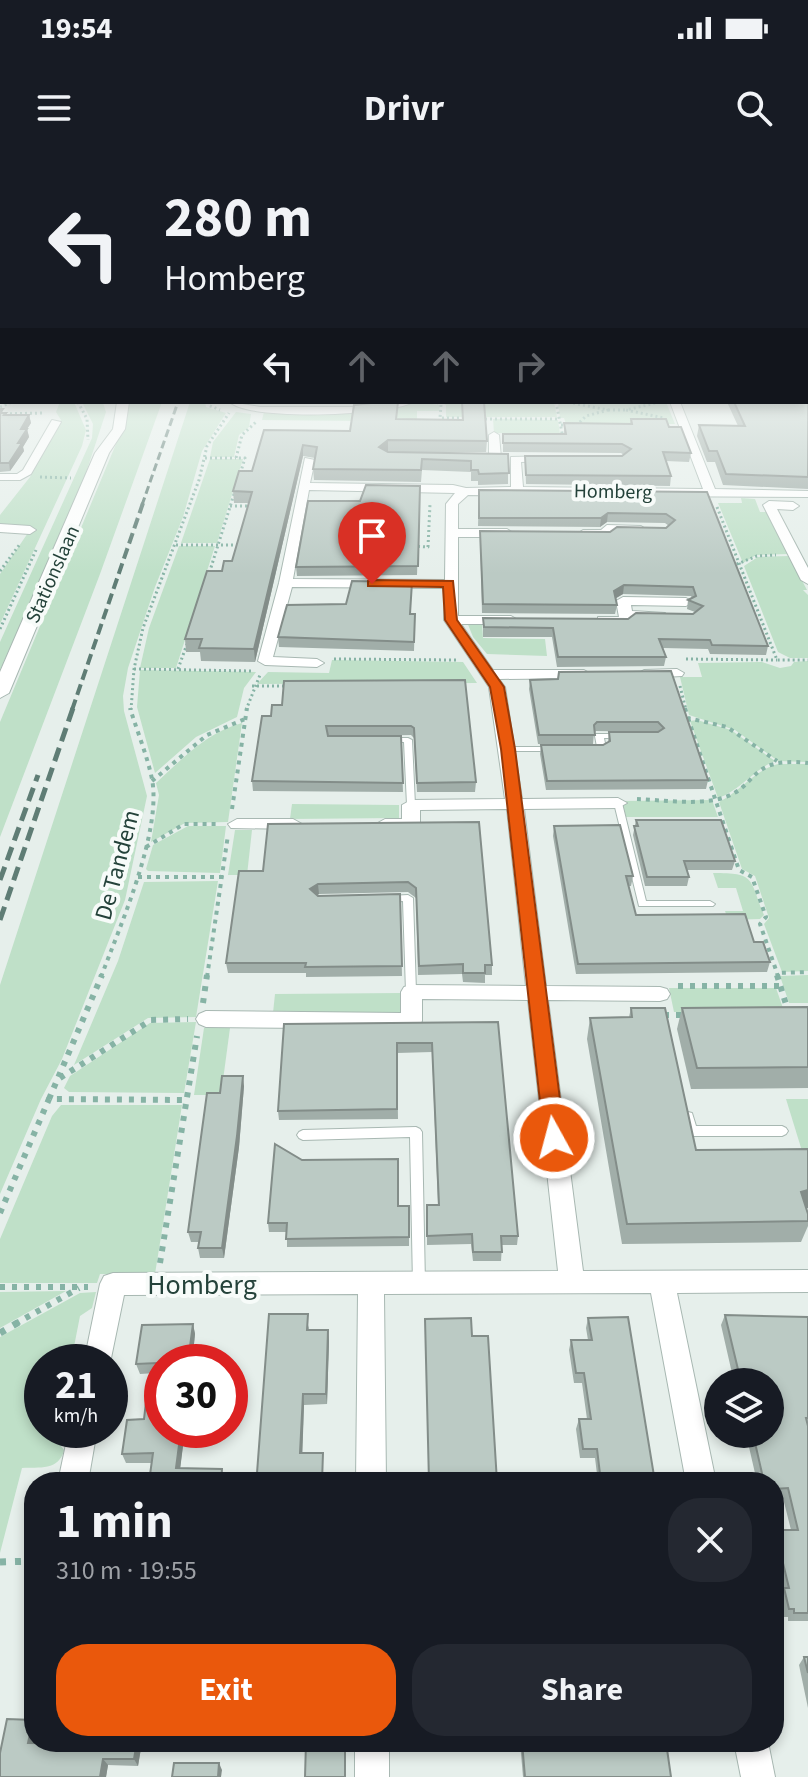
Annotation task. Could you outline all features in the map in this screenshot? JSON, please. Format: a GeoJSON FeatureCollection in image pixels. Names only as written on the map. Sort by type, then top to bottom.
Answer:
{"type":"FeatureCollection","features":[{"type":"Feature","properties":{"kind":"street"},"geometry":{"type":"LineString","coordinates":[[0,477],[20,477],[27,472],[52,423]]}},
{"type":"Feature","properties":{"kind":"street","name":"Stationslaan"},"geometry":{"type":"LineString","coordinates":[[102,453],[104,423]]}},
{"type":"Feature","properties":{"kind":"street","name":"Stationslaan"},"geometry":{"type":"LineString","coordinates":[[0,693],[102,453],[120,423]]}},
{"type":"Feature","properties":{"kind":"street"},"geometry":{"type":"LineString","coordinates":[[683,423],[710,492]]}},
{"type":"Feature","properties":{"kind":"street"},"geometry":{"type":"LineString","coordinates":[[494,435],[495,458]]}},
{"type":"Feature","properties":{"kind":"street","name":"Homberg"},"geometry":{"type":"LineString","coordinates":[[481,458],[567,459]]}},
{"type":"Feature","properties":{"kind":"street"},"geometry":{"type":"LineString","coordinates":[[515,459],[517,490]]}},
{"type":"Feature","properties":{"kind":"street"},"geometry":{"type":"LineString","coordinates":[[309,460],[306,504],[265,661],[317,663]]}},
{"type":"Feature","properties":{"kind":"street","name":"Homberg"},"geometry":{"type":"LineString","coordinates":[[305,486],[430,487],[465,492],[808,494]]}},
{"type":"Feature","properties":{"kind":"street"},"geometry":{"type":"LineString","coordinates":[[356,504],[359,486]]}},
{"type":"Feature","properties":{"kind":"street"},"geometry":{"type":"LineString","coordinates":[[465,492],[454,498],[449,584],[451,620],[497,687],[508,749],[512,804],[572,1284]]}},
{"type":"Feature","properties":{"kind":"street"},"geometry":{"type":"LineString","coordinates":[[808,506],[769,505],[808,580]]}},
{"type":"Feature","properties":{"kind":"street","name":"Homberg"},"geometry":{"type":"LineString","coordinates":[[565,534],[609,534],[607,529],[649,525]]}},
{"type":"Feature","properties":{"kind":"street"},"geometry":{"type":"LineString","coordinates":[[0,528],[30,530]]}},
{"type":"Feature","properties":{"kind":"street"},"geometry":{"type":"LineString","coordinates":[[451,533],[521,533]]}},
{"type":"Feature","properties":{"kind":"street"},"geometry":{"type":"LineString","coordinates":[[286,583],[343,590],[449,584]]}},
{"type":"Feature","properties":{"kind":"street"},"geometry":{"type":"LineString","coordinates":[[280,607],[295,607]]}},
{"type":"Feature","properties":{"kind":"street"},"geometry":{"type":"LineString","coordinates":[[583,620],[627,621],[626,615],[689,609]]}},
{"type":"Feature","properties":{"kind":"street"},"geometry":{"type":"LineString","coordinates":[[451,620],[525,620]]}},
{"type":"Feature","properties":{"kind":"street"},"geometry":{"type":"LineString","coordinates":[[630,674],[677,673]]}},
{"type":"Feature","properties":{"kind":"street"},"geometry":{"type":"LineString","coordinates":[[488,675],[598,674]]}},
{"type":"Feature","properties":{"kind":"street"},"geometry":{"type":"LineString","coordinates":[[363,824],[411,824],[411,805],[618,803]]}},
{"type":"Feature","properties":{"kind":"street"},"geometry":{"type":"LineString","coordinates":[[233,824],[316,824]]}},
{"type":"Feature","properties":{"kind":"street"},"geometry":{"type":"LineString","coordinates":[[203,1019],[412,1021],[411,992],[660,994]]}},
{"type":"Feature","properties":{"kind":"street","name":"Homberg"},"geometry":{"type":"LineString","coordinates":[[101,1344],[113,1284],[808,1281]]}},
{"type":"Feature","properties":{"kind":"street"},"geometry":{"type":"LineString","coordinates":[[662,1283],[699,1472]]}},
{"type":"Feature","properties":{"kind":"street"},"geometry":{"type":"LineString","coordinates":[[371,1284],[371,1472]]}},
{"type":"Feature","properties":{"kind":"street"},"geometry":{"type":"LineString","coordinates":[[75,1472],[80,1448]]}},
{"type":"Feature","properties":{"kind":"street"},"geometry":{"type":"LineString","coordinates":[[372,1752],[372,1777]]}},
{"type":"Feature","properties":{"kind":"street"},"geometry":{"type":"LineString","coordinates":[[753,1752],[758,1777]]}},
{"type":"Feature","properties":{"kind":"lane"},"geometry":{"type":"LineString","coordinates":[[587,749],[602,749],[599,736],[628,736]]}},
{"type":"Feature","properties":{"kind":"lane"},"geometry":{"type":"LineString","coordinates":[[378,740],[408,740],[411,805]]}},
{"type":"Feature","properties":{"kind":"lane"},"geometry":{"type":"LineString","coordinates":[[508,749],[571,749]]}},
{"type":"Feature","properties":{"kind":"lane"},"geometry":{"type":"LineString","coordinates":[[618,803],[642,904],[710,904]]}},
{"type":"Feature","properties":{"kind":"lane"},"geometry":{"type":"LineString","coordinates":[[378,899],[408,898],[411,992]]}},
{"type":"Feature","properties":{"kind":"lane"},"geometry":{"type":"LineString","coordinates":[[660,994],[664,1015]]}},
{"type":"Feature","properties":{"kind":"lane"},"geometry":{"type":"LineString","coordinates":[[685,1102],[692,1131],[782,1131]]}},
{"type":"Feature","properties":{"kind":"lane"},"geometry":{"type":"LineString","coordinates":[[303,1135],[416,1132],[419,1284]]}},
{"type":"Feature","properties":{"kind":"path"},"geometry":{"type":"LineString","coordinates":[[85,446],[88,423]]}},
{"type":"Feature","properties":{"kind":"path","name":"De Tandem"},"geometry":{"type":"LineString","coordinates":[[0,1213],[89,1009],[138,877],[153,803],[152,781],[130,707],[134,669],[157,584],[176,545],[207,446],[222,423]]}},
{"type":"Feature","properties":{"kind":"path"},"geometry":{"type":"LineString","coordinates":[[236,458],[242,435],[254,423]]}},
{"type":"Feature","properties":{"kind":"path"},"geometry":{"type":"LineString","coordinates":[[567,459],[561,425],[592,425]]}},
{"type":"Feature","properties":{"kind":"path"},"geometry":{"type":"LineString","coordinates":[[204,458],[245,458],[205,587]]}},
{"type":"Feature","properties":{"kind":"path"},"geometry":{"type":"LineString","coordinates":[[71,478],[76,468]]}},
{"type":"Feature","properties":{"kind":"path"},"geometry":{"type":"LineString","coordinates":[[429,584],[430,487]]}},
{"type":"Feature","properties":{"kind":"path"},"geometry":{"type":"LineString","coordinates":[[710,492],[777,660],[808,660]]}},
{"type":"Feature","properties":{"kind":"path"},"geometry":{"type":"LineString","coordinates":[[230,506],[306,504]]}},
{"type":"Feature","properties":{"kind":"path"},"geometry":{"type":"LineString","coordinates":[[0,571],[30,530]]}},
{"type":"Feature","properties":{"kind":"path","name":"Stationslaan"},"geometry":{"type":"LineString","coordinates":[[0,629],[40,543]]}},
{"type":"Feature","properties":{"kind":"path"},"geometry":{"type":"LineString","coordinates":[[176,545],[244,545]]}},
{"type":"Feature","properties":{"kind":"path"},"geometry":{"type":"LineString","coordinates":[[410,546],[428,547]]}},
{"type":"Feature","properties":{"kind":"path"},"geometry":{"type":"LineString","coordinates":[[722,566],[740,565],[757,556],[794,555]]}},
{"type":"Feature","properties":{"kind":"path"},"geometry":{"type":"LineString","coordinates":[[178,669],[187,642]]}},
{"type":"Feature","properties":{"kind":"path"},"geometry":{"type":"LineString","coordinates":[[134,669],[263,671],[252,686],[245,719],[233,824],[203,1019],[186,1100],[157,1284]]}},
{"type":"Feature","properties":{"kind":"path"},"geometry":{"type":"LineString","coordinates":[[677,673],[688,718],[739,870],[752,877],[766,917],[760,924],[790,1015],[776,1015]]}},
{"type":"Feature","properties":{"kind":"path"},"geometry":{"type":"LineString","coordinates":[[252,686],[298,686]]}},
{"type":"Feature","properties":{"kind":"path"},"geometry":{"type":"LineString","coordinates":[[688,718],[727,727],[777,761],[808,763]]}},
{"type":"Feature","properties":{"kind":"path"},"geometry":{"type":"LineString","coordinates":[[152,781],[207,735],[245,719]]}},
{"type":"Feature","properties":{"kind":"path"},"geometry":{"type":"LineString","coordinates":[[618,803],[622,799],[715,799],[736,791],[752,774],[777,761]]}},
{"type":"Feature","properties":{"kind":"path"},"geometry":{"type":"LineString","coordinates":[[145,848],[184,824],[233,824]]}},
{"type":"Feature","properties":{"kind":"path"},"geometry":{"type":"LineString","coordinates":[[138,877],[223,877]]}},
{"type":"Feature","properties":{"kind":"path"},"geometry":{"type":"LineString","coordinates":[[777,973],[808,972]]}},
{"type":"Feature","properties":{"kind":"path"},"geometry":{"type":"LineString","coordinates":[[660,994],[668,986],[781,986]]}},
{"type":"Feature","properties":{"kind":"path"},"geometry":{"type":"LineString","coordinates":[[664,1015],[692,1015]]}},
{"type":"Feature","properties":{"kind":"path"},"geometry":{"type":"LineString","coordinates":[[59,1079],[151,1020],[203,1019]]}},
{"type":"Feature","properties":{"kind":"path"},"geometry":{"type":"LineString","coordinates":[[49,1099],[186,1100]]}},
{"type":"Feature","properties":{"kind":"path"},"geometry":{"type":"LineString","coordinates":[[0,1287],[113,1284]]}},
{"type":"Feature","properties":{"kind":"path"},"geometry":{"type":"LineString","coordinates":[[0,1333],[81,1287]]}},
{"type":"Feature","properties":{"kind":"path"},"geometry":{"type":"LineString","coordinates":[[0,1562],[24,1561]]}},
{"type":"Feature","properties":{"kind":"green space"},"geometry":{"type":"Polygon","coordinates":[[[59,423],[83,423],[86,430],[82,446],[0,624],[0,574],[32,527],[0,525],[0,515],[30,477],[59,423]]]}},
{"type":"Feature","properties":{"kind":"green space"},"geometry":{"type":"Polygon","coordinates":[[[102,423],[80,491],[0,670],[0,642],[92,438],[93,424],[102,423]]]}},
{"type":"Feature","properties":{"kind":"green space"},"geometry":{"type":"Polygon","coordinates":[[[125,423],[154,423],[0,837],[0,722],[125,423]]]}},
{"type":"Feature","properties":{"kind":"green space"},"geometry":{"type":"Polygon","coordinates":[[[183,423],[219,423],[202,451],[183,517],[128,668],[124,711],[147,796],[125,900],[62,1059],[0,1194],[0,985],[183,423]]]}},
{"type":"Feature","properties":{"kind":"green space"},"geometry":{"type":"Polygon","coordinates":[[[227,423],[250,423],[239,435],[234,457],[210,457],[213,442],[227,423]]]}},
{"type":"Feature","properties":{"kind":"green space"},"geometry":{"type":"Polygon","coordinates":[[[493,423],[558,423],[560,434],[494,433],[493,423]]]}},
{"type":"Feature","properties":{"kind":"green space"},"geometry":{"type":"Polygon","coordinates":[[[566,423],[675,424],[566,424],[566,423]]]}},
{"type":"Feature","properties":{"kind":"green space"},"geometry":{"type":"Polygon","coordinates":[[[210,459],[243,459],[217,543],[181,543],[210,459]]]}},
{"type":"Feature","properties":{"kind":"green space"},"geometry":{"type":"Polygon","coordinates":[[[741,498],[755,499],[760,512],[768,512],[789,554],[756,555],[743,563],[718,503],[742,503],[741,498]]]}},
{"type":"Feature","properties":{"kind":"green space"},"geometry":{"type":"Polygon","coordinates":[[[179,546],[215,546],[176,668],[140,668],[149,628],[179,546]]]}},
{"type":"Feature","properties":{"kind":"green space"},"geometry":{"type":"Polygon","coordinates":[[[789,556],[808,595],[808,658],[790,658],[778,652],[744,566],[758,557],[789,556]]]}},
{"type":"Feature","properties":{"kind":"green space"},"geometry":{"type":"Polygon","coordinates":[[[467,622],[482,623],[483,638],[545,639],[547,656],[487,654],[473,637],[467,622]]]}},
{"type":"Feature","properties":{"kind":"green space"},"geometry":{"type":"Polygon","coordinates":[[[332,660],[463,662],[477,683],[257,684],[268,672],[329,673],[332,660]]]}},
{"type":"Feature","properties":{"kind":"green space"},"geometry":{"type":"Polygon","coordinates":[[[808,661],[808,762],[778,761],[735,730],[689,715],[680,677],[702,677],[698,663],[762,662],[780,668],[791,666],[794,662],[808,661]]]}},
{"type":"Feature","properties":{"kind":"green space"},"geometry":{"type":"Polygon","coordinates":[[[140,670],[256,672],[244,688],[237,717],[196,737],[155,773],[137,707],[140,670]]]}},
{"type":"Feature","properties":{"kind":"green space"},"geometry":{"type":"Polygon","coordinates":[[[697,720],[731,730],[775,761],[718,798],[690,721],[697,720]]]}},
{"type":"Feature","properties":{"kind":"green space"},"geometry":{"type":"Polygon","coordinates":[[[242,723],[228,822],[185,823],[151,842],[159,795],[156,783],[206,740],[242,723]]]}},
{"type":"Feature","properties":{"kind":"green space"},"geometry":{"type":"Polygon","coordinates":[[[778,764],[808,764],[808,971],[782,972],[764,924],[769,918],[755,876],[742,869],[719,802],[762,771],[778,764]]]}},
{"type":"Feature","properties":{"kind":"green space"},"geometry":{"type":"Polygon","coordinates":[[[712,800],[718,817],[626,817],[622,801],[712,800]]]}},
{"type":"Feature","properties":{"kind":"green space"},"geometry":{"type":"Polygon","coordinates":[[[292,804],[399,805],[399,818],[290,819],[292,804]]]}},
{"type":"Feature","properties":{"kind":"green space"},"geometry":{"type":"Polygon","coordinates":[[[188,826],[226,826],[220,873],[148,871],[153,845],[188,826]]]}},
{"type":"Feature","properties":{"kind":"green space"},"geometry":{"type":"Polygon","coordinates":[[[235,830],[252,830],[247,875],[228,875],[235,830]]]}},
{"type":"Feature","properties":{"kind":"green space"},"geometry":{"type":"Polygon","coordinates":[[[713,873],[737,874],[749,880],[764,915],[760,919],[728,920],[725,911],[743,911],[736,888],[718,888],[713,873]]]}},
{"type":"Feature","properties":{"kind":"green space"},"geometry":{"type":"Polygon","coordinates":[[[218,881],[196,1017],[148,1018],[74,1065],[118,961],[144,882],[218,881]]]}},
{"type":"Feature","properties":{"kind":"green space"},"geometry":{"type":"Polygon","coordinates":[[[808,975],[808,1003],[789,1003],[780,976],[808,975]]]}},
{"type":"Feature","properties":{"kind":"green space"},"geometry":{"type":"Polygon","coordinates":[[[669,988],[776,988],[784,1011],[674,1012],[669,988]]]}},
{"type":"Feature","properties":{"kind":"green space"},"geometry":{"type":"Polygon","coordinates":[[[402,993],[404,1012],[273,1013],[275,994],[402,993]]]}},
{"type":"Feature","properties":{"kind":"green space"},"geometry":{"type":"Polygon","coordinates":[[[196,1022],[184,1093],[69,1092],[64,1088],[70,1076],[150,1023],[196,1022]]]}},
{"type":"Feature","properties":{"kind":"green space"},"geometry":{"type":"Polygon","coordinates":[[[204,1028],[230,1028],[221,1095],[194,1095],[204,1028]]]}},
{"type":"Feature","properties":{"kind":"green space"},"geometry":{"type":"Polygon","coordinates":[[[786,1099],[808,1099],[808,1164],[806,1164],[786,1099]]]}},
{"type":"Feature","properties":{"kind":"green space"},"geometry":{"type":"Polygon","coordinates":[[[61,1105],[182,1105],[155,1274],[100,1274],[97,1283],[0,1283],[0,1239],[52,1116],[61,1105]]]}},
{"type":"Feature","properties":{"kind":"green space"},"geometry":{"type":"Polygon","coordinates":[[[66,1291],[0,1328],[0,1292],[66,1291]]]}},
{"type":"Feature","properties":{"kind":"green space"},"geometry":{"type":"Polygon","coordinates":[[[96,1292],[92,1308],[80,1316],[75,1344],[24,1344],[24,1448],[64,1450],[53,1465],[22,1468],[0,1553],[0,1337],[80,1293],[96,1292]]]}},
{"type":"Feature","properties":{"kind":"building"},"geometry":{"type":"Polygon","coordinates":[[[0,423],[24,423],[21,429],[27,429],[18,443],[22,443],[9,463],[0,463],[0,423]]]}},
{"type":"Feature","properties":{"kind":"building"},"geometry":{"type":"Polygon","coordinates":[[[351,423],[486,423],[487,441],[388,440],[379,447],[388,452],[508,454],[509,473],[479,474],[478,470],[471,470],[471,461],[422,459],[421,470],[313,469],[317,447],[303,445],[254,649],[199,648],[202,639],[185,639],[207,571],[222,571],[224,561],[232,561],[252,492],[233,491],[239,471],[252,471],[264,430],[350,431],[351,423]]]}},
{"type":"Feature","properties":{"kind":"building"},"geometry":{"type":"Polygon","coordinates":[[[564,423],[668,423],[669,427],[681,427],[691,453],[663,452],[671,476],[526,475],[525,456],[622,456],[631,449],[622,444],[503,443],[503,434],[566,434],[564,423]]]}},
{"type":"Feature","properties":{"kind":"building"},"geometry":{"type":"Polygon","coordinates":[[[744,423],[808,423],[808,477],[726,474],[717,451],[709,451],[699,425],[745,426],[744,423]]]}},
{"type":"Feature","properties":{"kind":"building"},"geometry":{"type":"Polygon","coordinates":[[[366,485],[420,486],[418,566],[296,567],[308,501],[360,501],[366,485]]]}},
{"type":"Feature","properties":{"kind":"building"},"geometry":{"type":"Polygon","coordinates":[[[479,490],[707,492],[768,646],[712,645],[710,640],[659,639],[666,657],[558,657],[553,628],[484,627],[483,618],[628,619],[636,613],[693,614],[703,606],[688,600],[696,596],[693,587],[624,585],[614,591],[617,605],[483,604],[480,531],[610,532],[617,527],[666,528],[675,520],[666,514],[608,513],[601,518],[479,518],[479,490]]]}},
{"type":"Feature","properties":{"kind":"building"},"geometry":{"type":"Polygon","coordinates":[[[352,581],[412,582],[410,614],[415,614],[414,642],[278,637],[287,605],[346,604],[352,581]]]}},
{"type":"Feature","properties":{"kind":"building"},"geometry":{"type":"Polygon","coordinates":[[[671,671],[708,780],[547,781],[541,745],[603,745],[610,741],[609,732],[658,732],[664,728],[658,722],[597,722],[594,725],[595,735],[539,735],[530,680],[558,679],[559,672],[671,671]]]}},
{"type":"Feature","properties":{"kind":"building"},"geometry":{"type":"Polygon","coordinates":[[[465,680],[476,782],[417,783],[414,728],[411,726],[326,726],[328,736],[401,736],[403,783],[252,781],[262,716],[271,716],[272,705],[282,705],[284,681],[465,680]]]}},
{"type":"Feature","properties":{"kind":"building"},"geometry":{"type":"Polygon","coordinates":[[[636,820],[721,820],[735,861],[684,861],[689,877],[647,877],[634,826],[638,826],[636,820]]]}},
{"type":"Feature","properties":{"kind":"building"},"geometry":{"type":"Polygon","coordinates":[[[479,822],[492,965],[485,965],[485,973],[463,973],[463,964],[419,966],[416,888],[408,882],[318,884],[310,889],[318,896],[400,894],[402,966],[305,967],[306,963],[226,963],[239,871],[263,871],[268,824],[479,822]]]}},
{"type":"Feature","properties":{"kind":"building"},"geometry":{"type":"Polygon","coordinates":[[[620,825],[633,876],[626,876],[636,915],[745,914],[754,942],[763,942],[770,962],[578,964],[554,826],[620,825]]]}},
{"type":"Feature","properties":{"kind":"building"},"geometry":{"type":"Polygon","coordinates":[[[808,1007],[808,1067],[697,1068],[682,1008],[808,1007]]]}},
{"type":"Feature","properties":{"kind":"building"},"geometry":{"type":"Polygon","coordinates":[[[631,1008],[665,1008],[696,1150],[808,1149],[808,1190],[801,1192],[808,1221],[627,1224],[590,1018],[632,1017],[631,1008]]]}},
{"type":"Feature","properties":{"kind":"building"},"geometry":{"type":"Polygon","coordinates":[[[498,1022],[518,1236],[501,1236],[502,1252],[473,1252],[472,1234],[427,1236],[427,1205],[439,1205],[432,1043],[397,1043],[397,1109],[278,1111],[284,1024],[498,1022]]]}},
{"type":"Feature","properties":{"kind":"building"},"geometry":{"type":"Polygon","coordinates":[[[222,1076],[243,1076],[222,1248],[198,1248],[201,1232],[188,1232],[207,1093],[220,1093],[222,1076]]]}},
{"type":"Feature","properties":{"kind":"building"},"geometry":{"type":"Polygon","coordinates":[[[275,1144],[302,1160],[398,1159],[398,1206],[409,1206],[409,1237],[286,1239],[287,1223],[268,1223],[275,1144]]]}},
{"type":"Feature","properties":{"kind":"building"},"geometry":{"type":"Polygon","coordinates":[[[269,1314],[308,1314],[307,1330],[328,1330],[326,1394],[303,1394],[300,1453],[323,1453],[322,1472],[257,1472],[269,1314]]]}},
{"type":"Feature","properties":{"kind":"building"},"geometry":{"type":"Polygon","coordinates":[[[725,1315],[808,1317],[808,1613],[794,1613],[794,1609],[789,1609],[784,1588],[789,1588],[784,1567],[784,1530],[798,1530],[788,1488],[784,1488],[784,1472],[762,1472],[756,1448],[784,1448],[784,1368],[738,1368],[725,1315]]]}},
{"type":"Feature","properties":{"kind":"building"},"geometry":{"type":"Polygon","coordinates":[[[628,1317],[653,1472],[600,1472],[597,1449],[583,1449],[579,1419],[591,1419],[584,1373],[576,1373],[571,1340],[592,1340],[588,1318],[628,1317]]]}},
{"type":"Feature","properties":{"kind":"building"},"geometry":{"type":"Polygon","coordinates":[[[471,1318],[472,1336],[488,1336],[496,1472],[429,1472],[425,1319],[471,1318]]]}},
{"type":"Feature","properties":{"kind":"building"},"geometry":{"type":"Polygon","coordinates":[[[193,1324],[190,1344],[144,1344],[144,1364],[136,1364],[142,1325],[193,1324]]]}},
{"type":"Feature","properties":{"kind":"building"},"geometry":{"type":"Polygon","coordinates":[[[144,1419],[144,1448],[179,1448],[176,1468],[222,1469],[222,1472],[150,1472],[153,1453],[122,1454],[123,1448],[128,1448],[128,1420],[144,1419]]]}},
{"type":"Feature","properties":{"kind":"building"},"geometry":{"type":"Polygon","coordinates":[[[7,1719],[24,1720],[24,1752],[135,1752],[134,1759],[103,1759],[100,1777],[0,1777],[0,1753],[7,1719]]]}},
{"type":"Feature","properties":{"kind":"building"},"geometry":{"type":"Polygon","coordinates":[[[306,1752],[345,1752],[345,1777],[305,1777],[306,1752]]]}},
{"type":"Feature","properties":{"kind":"building"},"geometry":{"type":"Polygon","coordinates":[[[523,1752],[667,1752],[671,1777],[525,1777],[523,1752]]]}},
{"type":"Feature","properties":{"kind":"building"},"geometry":{"type":"Polygon","coordinates":[[[174,1763],[219,1763],[218,1777],[172,1777],[174,1763]]]}},
{"type":"Feature","properties":{"kind":"railway"},"geometry":{"type":"LineString","coordinates":[[142,505],[170,423]]}},
{"type":"Feature","properties":{"kind":"railway"},"geometry":{"type":"LineString","coordinates":[[72,710],[143,503]]}},
{"type":"Feature","properties":{"kind":"railway"},"geometry":{"type":"LineString","coordinates":[[0,920],[73,708]]}},
{"type":"Feature","properties":{"kind":"railway"},"geometry":{"type":"LineString","coordinates":[[0,880],[38,775]]}},
{"type":"Feature","properties":{"kind":"route"},"geometry":{"type":"LineString","coordinates":[[372,584],[449,584],[451,620],[497,687],[508,749],[512,804],[554,1138]]}}]}
